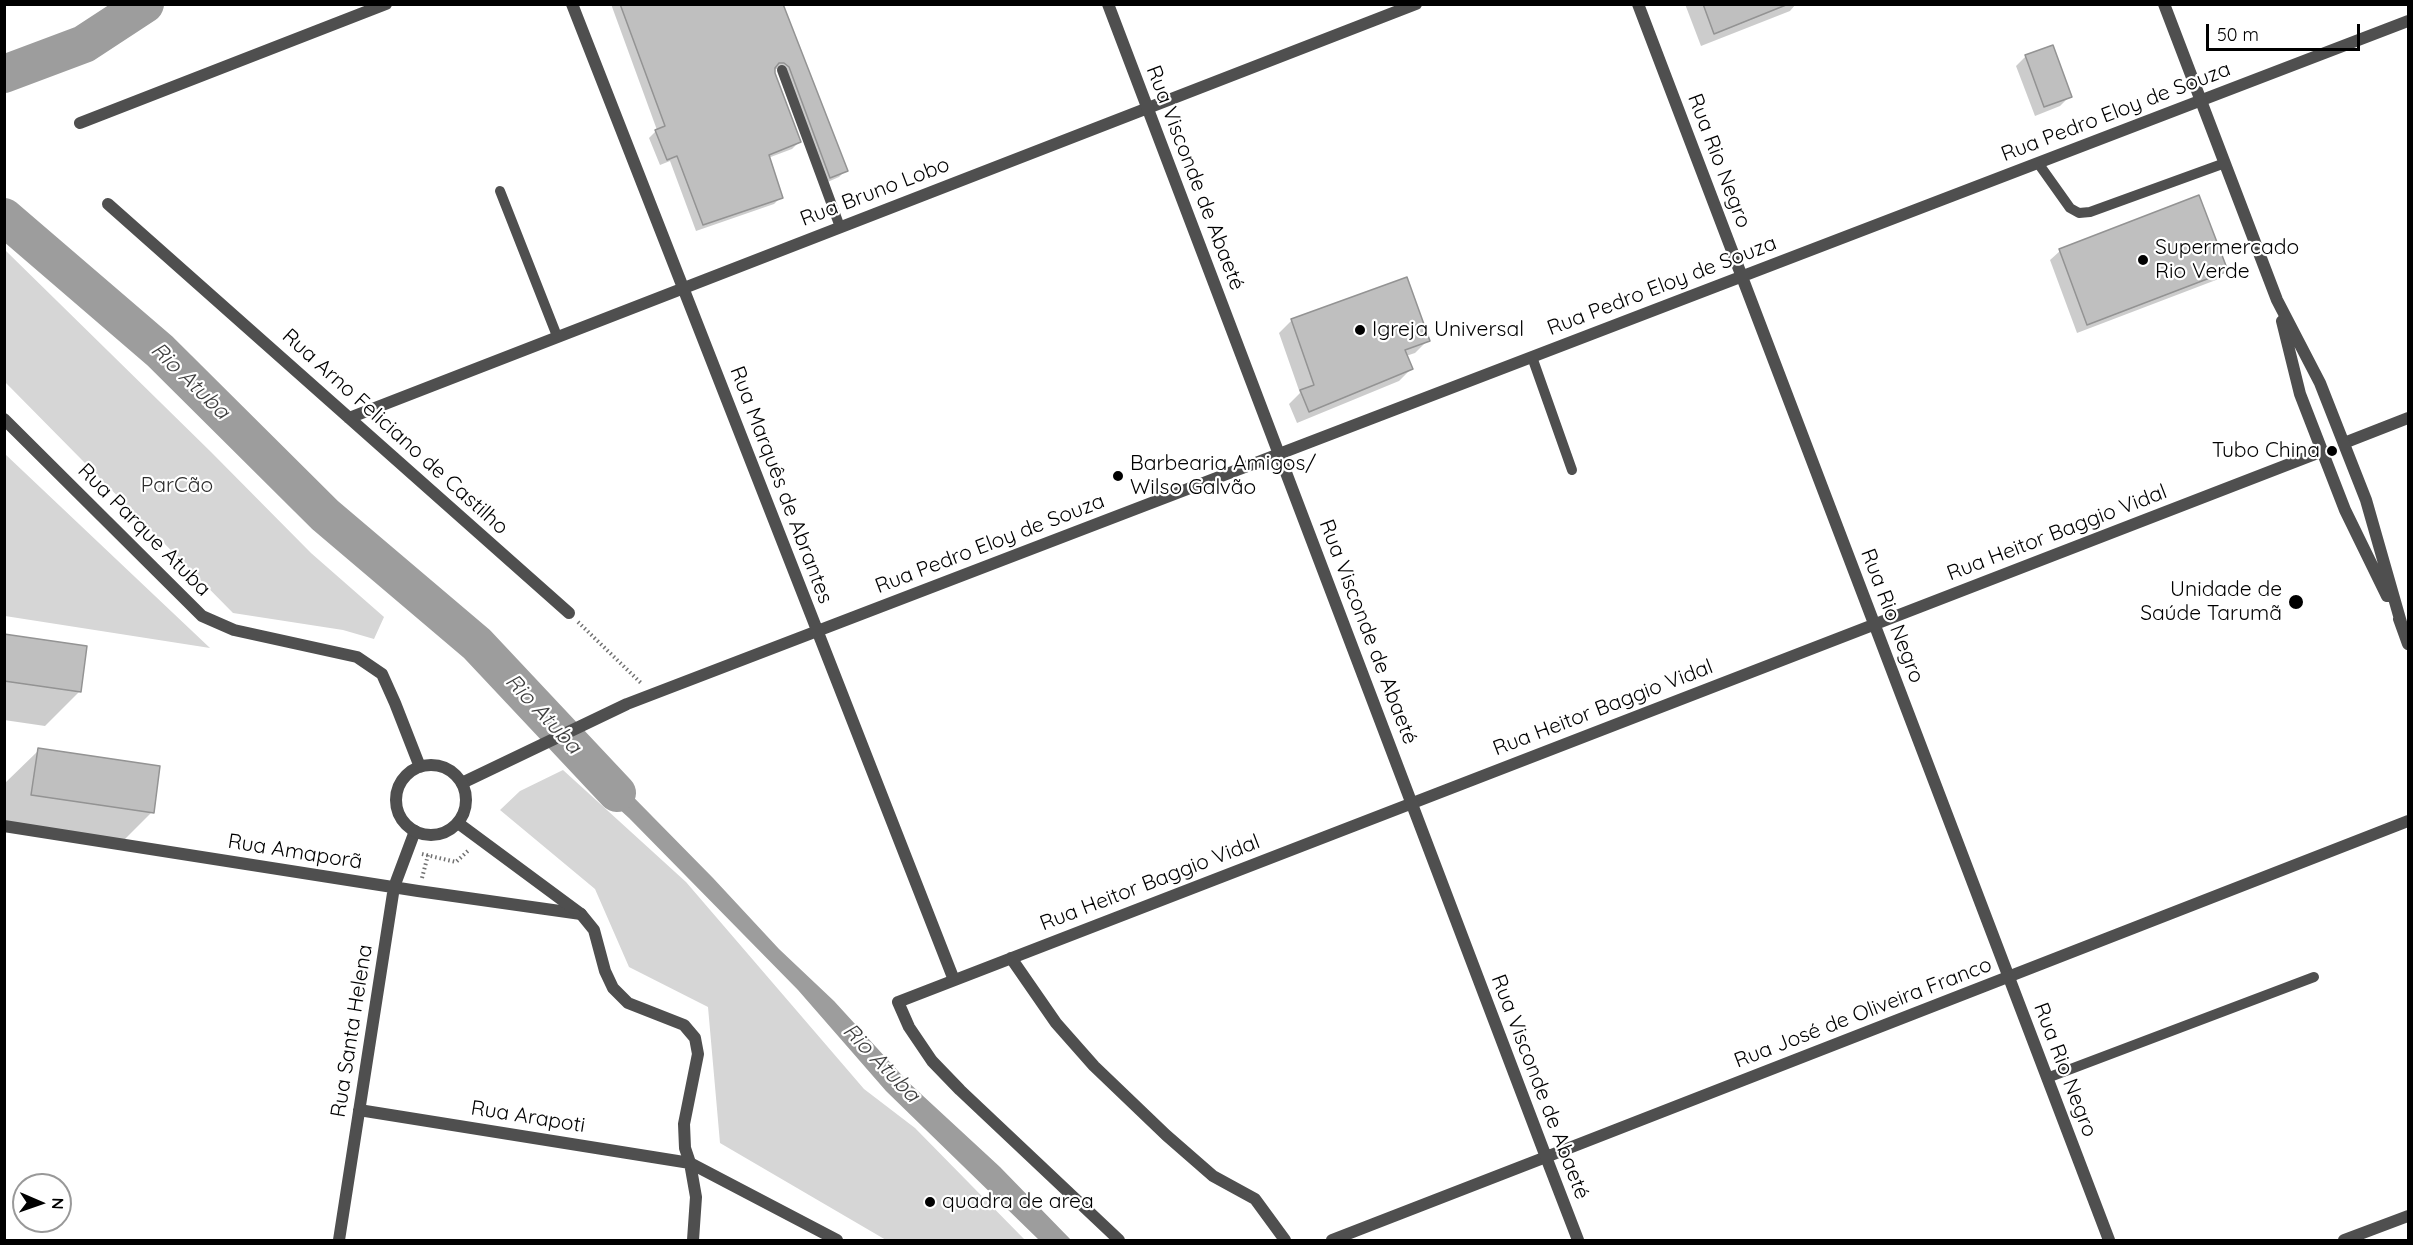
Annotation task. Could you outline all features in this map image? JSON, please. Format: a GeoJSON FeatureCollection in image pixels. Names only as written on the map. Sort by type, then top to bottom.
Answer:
{"type":"FeatureCollection","features":[{"type":"Feature","properties":{"kind":"street"},"geometry":{"type":"LineString","coordinates":[[80,123],[386,4]]}},
{"type":"Feature","properties":{"kind":"street","name":"Rua Marquês de Abrantes"},"geometry":{"type":"LineString","coordinates":[[572,4],[954,980]]}},
{"type":"Feature","properties":{"kind":"street","name":"Rua Visconde de Abaeté"},"geometry":{"type":"LineString","coordinates":[[1108,4],[1578,1240]]}},
{"type":"Feature","properties":{"kind":"street","name":"Rua Bruno Lobo"},"geometry":{"type":"LineString","coordinates":[[349,418],[1416,4]]}},
{"type":"Feature","properties":{"kind":"street","name":"Rua Rio Negro"},"geometry":{"type":"LineString","coordinates":[[1638,4],[2109,1240]]}},
{"type":"Feature","properties":{"kind":"street"},"geometry":{"type":"LineString","coordinates":[[2164,4],[2277,300],[2320,383],[2366,500],[2402,626]]}},
{"type":"Feature","properties":{"kind":"street","name":"Rua Pedro Eloy de Souza"},"geometry":{"type":"LineString","coordinates":[[462,783],[652,694],[2409,21]]}},
{"type":"Feature","properties":{"kind":"street","name":"Rua Arno Feliciano de Castilho"},"geometry":{"type":"LineString","coordinates":[[108,204],[569,613]]}},
{"type":"Feature","properties":{"kind":"street"},"geometry":{"type":"LineString","coordinates":[[2277,300],[2300,394],[2345,510],[2409,644]]}},
{"type":"Feature","properties":{"kind":"street"},"geometry":{"type":"LineString","coordinates":[[2343,443],[2409,418]]}},
{"type":"Feature","properties":{"kind":"street","name":"Rua Parque Atuba"},"geometry":{"type":"LineString","coordinates":[[4,419],[202,616],[234,630],[357,657],[382,674],[420,767]]}},
{"type":"Feature","properties":{"kind":"street","name":"Rua Heitor Baggio Vidal"},"geometry":{"type":"LineString","coordinates":[[1119,1240],[932,1061],[909,1027],[898,1002],[2323,451]]}},
{"type":"Feature","properties":{"kind":"street"},"geometry":{"type":"LineString","coordinates":[[429,765],[448,770],[462,783],[466,804],[458,823],[448,831],[437,835],[426,835],[414,831],[399,815],[396,803],[397,792],[409,773],[420,767],[429,765]]}},
{"type":"Feature","properties":{"kind":"street","name":"Rua José de Oliveira Franco"},"geometry":{"type":"LineString","coordinates":[[1332,1240],[2409,821]]}},
{"type":"Feature","properties":{"kind":"street"},"geometry":{"type":"LineString","coordinates":[[458,823],[581,914],[594,930],[606,971],[614,988],[628,1003],[684,1025],[695,1038],[698,1054],[684,1124],[685,1148],[696,1197],[693,1240]]}},
{"type":"Feature","properties":{"kind":"street","name":"Rua Amaporã"},"geometry":{"type":"LineString","coordinates":[[4,826],[581,914]]}},
{"type":"Feature","properties":{"kind":"street","name":"Rua Santa Helena"},"geometry":{"type":"LineString","coordinates":[[339,1240],[394,887],[414,831]]}},
{"type":"Feature","properties":{"kind":"street"},"geometry":{"type":"LineString","coordinates":[[1011,958],[1056,1023],[1101,1074],[1166,1136],[1213,1176],[1262,1205],[1285,1240]]}},
{"type":"Feature","properties":{"kind":"street","name":"Rua Arapoti"},"geometry":{"type":"LineString","coordinates":[[359,1110],[690,1163]]}},
{"type":"Feature","properties":{"kind":"street"},"geometry":{"type":"LineString","coordinates":[[690,1163],[837,1240]]}},
{"type":"Feature","properties":{"kind":"street"},"geometry":{"type":"LineString","coordinates":[[2344,1240],[2409,1216]]}},
{"type":"Feature","properties":{"kind":"lane"},"geometry":{"type":"LineString","coordinates":[[782,70],[840,227]]}},
{"type":"Feature","properties":{"kind":"lane"},"geometry":{"type":"LineString","coordinates":[[2038,163],[2070,208],[2079,213],[2090,212],[2225,164]]}},
{"type":"Feature","properties":{"kind":"lane"},"geometry":{"type":"LineString","coordinates":[[500,191],[557,336]]}},
{"type":"Feature","properties":{"kind":"lane"},"geometry":{"type":"LineString","coordinates":[[1532,357],[1572,470]]}},
{"type":"Feature","properties":{"kind":"lane"},"geometry":{"type":"LineString","coordinates":[[2047,1078],[2314,977]]}},
{"type":"Feature","properties":{"kind":"path"},"geometry":{"type":"LineString","coordinates":[[569,613],[652,694]]}},
{"type":"Feature","properties":{"kind":"path"},"geometry":{"type":"LineString","coordinates":[[408,850],[456,862],[460,861],[479,839]]}},
{"type":"Feature","properties":{"kind":"green space","name":"ParCão"},"geometry":{"type":"Polygon","coordinates":[[[5,250],[311,553],[384,617],[374,639],[343,630],[233,613],[5,382],[5,250]]]}},
{"type":"Feature","properties":{"kind":"green space"},"geometry":{"type":"Polygon","coordinates":[[[5,454],[210,648],[5,616],[5,454]]]}},
{"type":"Feature","properties":{"kind":"green space"},"geometry":{"type":"Polygon","coordinates":[[[563,770],[686,882],[864,1089],[915,1128],[1025,1240],[886,1240],[720,1143],[708,1007],[629,967],[595,889],[500,810],[520,791],[563,770]]]}},
{"type":"Feature","properties":{"kind":"water"},"geometry":{"type":"Polygon","coordinates":[[[591,754],[779,949],[834,1001],[908,1082],[1000,1167],[1071,1240],[1039,1240],[886,1091],[798,990],[629,818],[566,761],[591,754]]]}},
{"type":"Feature","properties":{"kind":"building"},"geometry":{"type":"Polygon","coordinates":[[[620,4],[783,4],[848,171],[830,178],[789,67],[784,63],[779,63],[775,68],[775,73],[801,142],[769,155],[783,198],[703,225],[677,156],[667,160],[655,130],[665,126],[620,4]]]}},
{"type":"Feature","properties":{"kind":"building"},"geometry":{"type":"Polygon","coordinates":[[[1703,4],[1786,4],[1786,5],[1714,34],[1703,4]]]}},
{"type":"Feature","properties":{"kind":"building"},"geometry":{"type":"Polygon","coordinates":[[[2053,45],[2072,97],[2044,107],[2025,55],[2053,45]]]}},
{"type":"Feature","properties":{"kind":"building","name":"Supermercado Rio Verde"},"geometry":{"type":"Polygon","coordinates":[[[2199,195],[2228,271],[2087,325],[2059,249],[2199,195]]]}},
{"type":"Feature","properties":{"kind":"building","name":"Igreja Universal"},"geometry":{"type":"Polygon","coordinates":[[[1407,277],[1430,341],[1405,350],[1413,369],[1309,412],[1300,390],[1314,385],[1291,319],[1407,277]]]}},
{"type":"Feature","properties":{"kind":"building"},"geometry":{"type":"Polygon","coordinates":[[[4,634],[87,646],[81,692],[4,681],[4,634]]]}},
{"type":"Feature","properties":{"kind":"building"},"geometry":{"type":"Polygon","coordinates":[[[38,748],[160,766],[154,813],[31,795],[38,748]]]}},
{"type":"Feature","properties":{"kind":"waterway"},"geometry":{"type":"LineString","coordinates":[[4,74],[84,44],[145,4]]}},
{"type":"Feature","properties":{"kind":"waterway","name":"Rio Atuba"},"geometry":{"type":"LineString","coordinates":[[4,217],[160,351],[325,515],[477,644],[617,793]]}},
{"type":"Feature","properties":{"kind":"place","name":"Supermercado Rio Verde"},"geometry":{"type":"Point","coordinates":[2143,260]}},
{"type":"Feature","properties":{"kind":"place","name":"Igreja Universal"},"geometry":{"type":"Point","coordinates":[1360,330]}},
{"type":"Feature","properties":{"kind":"place","name":"Tubo China"},"geometry":{"type":"Point","coordinates":[2332,451]}},
{"type":"Feature","properties":{"kind":"place","name":"Barbearia Amigos/ Wilso Galvão"},"geometry":{"type":"Point","coordinates":[1118,476]}},
{"type":"Feature","properties":{"kind":"place","name":"Unidade de Saúde Tarumã"},"geometry":{"type":"Point","coordinates":[2296,602]}},
{"type":"Feature","properties":{"kind":"place","name":"quadra de area"},"geometry":{"type":"Point","coordinates":[930,1202]}}]}
